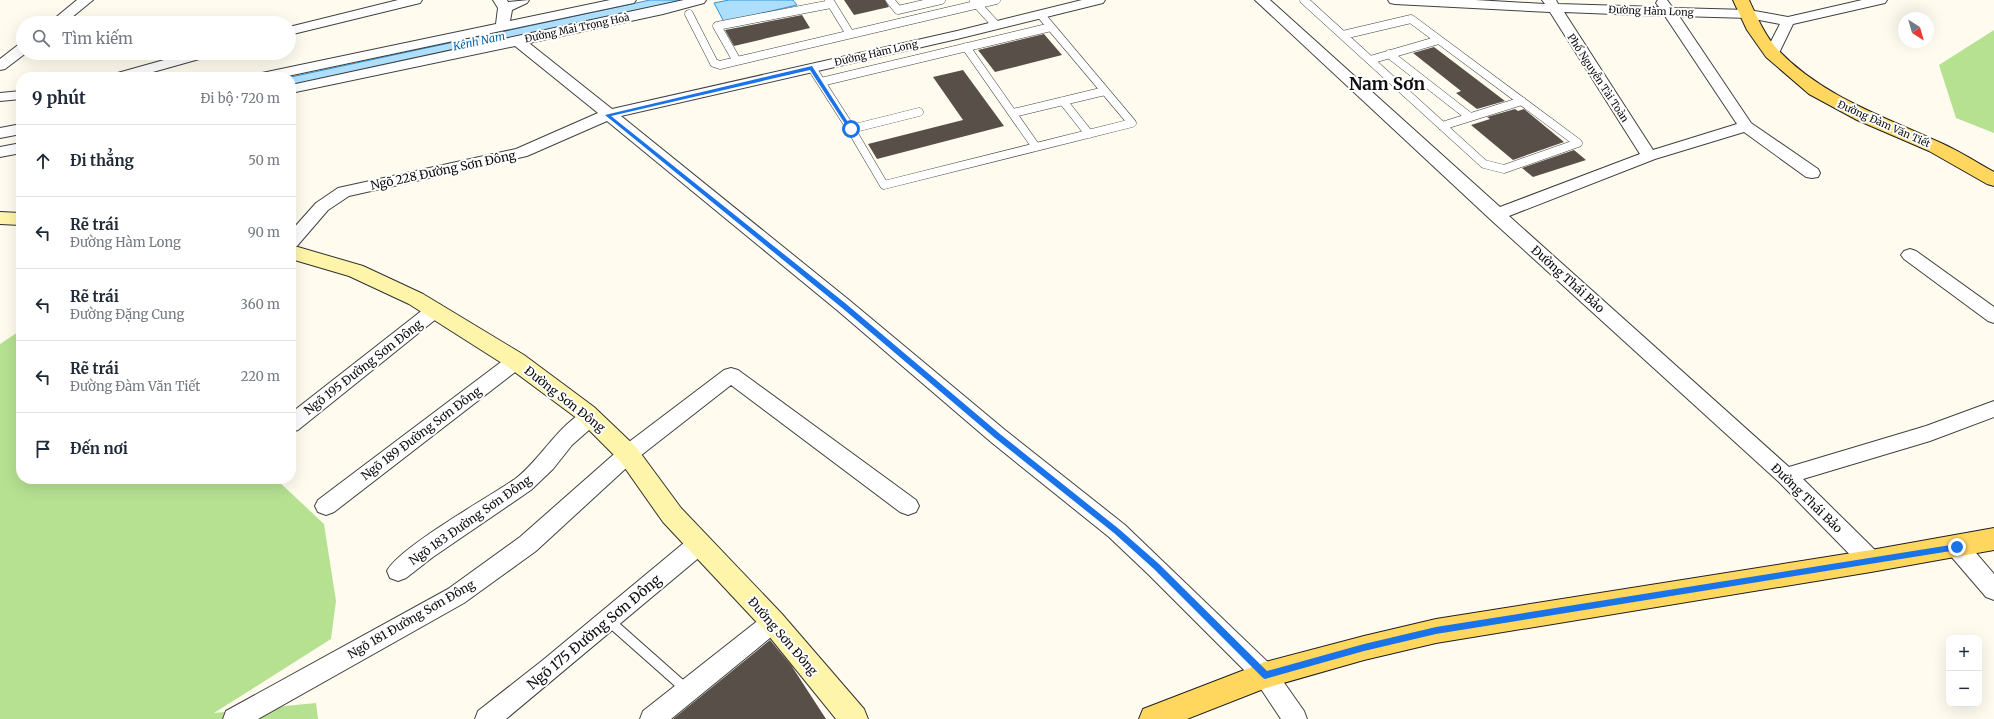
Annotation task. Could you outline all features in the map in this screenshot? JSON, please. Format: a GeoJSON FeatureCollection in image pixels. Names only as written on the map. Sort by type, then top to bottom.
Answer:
{"type":"FeatureCollection","features":[{"type":"Feature","properties":{"kind":"main road","name":"Đường Đàm Văn Tiết"},"geometry":{"type":"LineString","coordinates":[[1745,7],[1755,30],[1772,53],[1815,90],[1863,116],[1935,147],[1994,180]]}},
{"type":"Feature","properties":{"kind":"main road"},"geometry":{"type":"LineString","coordinates":[[0,218],[16,219]]}},
{"type":"Feature","properties":{"kind":"main road","name":"Đường Sơn Đông"},"geometry":{"type":"LineString","coordinates":[[296,253],[356,271],[435,310],[516,361],[591,416],[628,454],[672,515],[773,622],[854,719]]}},
{"type":"Feature","properties":{"kind":"main road"},"geometry":{"type":"LineString","coordinates":[[1153,719],[1265,675],[1364,648],[1436,631],[1957,547],[1994,539]]}},
{"type":"Feature","properties":{"kind":"street"},"geometry":{"type":"LineString","coordinates":[[65,16],[86,0]]}},
{"type":"Feature","properties":{"kind":"street"},"geometry":{"type":"LineString","coordinates":[[296,29],[415,0]]}},
{"type":"Feature","properties":{"kind":"street"},"geometry":{"type":"LineString","coordinates":[[503,26],[502,4],[522,0]]}},
{"type":"Feature","properties":{"kind":"street"},"geometry":{"type":"LineString","coordinates":[[286,72],[629,0]]}},
{"type":"Feature","properties":{"kind":"street","name":"Đường Mai Trọng Hoà"},"geometry":{"type":"LineString","coordinates":[[296,89],[662,10],[699,0]]}},
{"type":"Feature","properties":{"kind":"street","name":"Đường Hàm Long"},"geometry":{"type":"LineString","coordinates":[[607,115],[1041,15],[1098,0]]}},
{"type":"Feature","properties":{"kind":"street","name":"Đường Thái Bảo"},"geometry":{"type":"LineString","coordinates":[[1262,0],[1786,476],[1871,561]]}},
{"type":"Feature","properties":{"kind":"street","name":"Đường Hàm Long"},"geometry":{"type":"LineString","coordinates":[[1395,0],[1745,7],[1788,21],[1880,0]]}},
{"type":"Feature","properties":{"kind":"street","name":"Phố Nguyễn Tài Toàn"},"geometry":{"type":"LineString","coordinates":[[1551,4],[1649,156]]}},
{"type":"Feature","properties":{"kind":"street"},"geometry":{"type":"LineString","coordinates":[[1664,6],[1746,126],[1812,173]]}},
{"type":"Feature","properties":{"kind":"street"},"geometry":{"type":"LineString","coordinates":[[1772,53],[1788,21]]}},
{"type":"Feature","properties":{"kind":"street"},"geometry":{"type":"LineString","coordinates":[[518,41],[607,115],[843,305],[998,436],[1117,531],[1156,567],[1265,675],[1296,719]]}},
{"type":"Feature","properties":{"kind":"street"},"geometry":{"type":"LineString","coordinates":[[0,66],[16,53]]}},
{"type":"Feature","properties":{"kind":"street"},"geometry":{"type":"LineString","coordinates":[[137,72],[180,60]]}},
{"type":"Feature","properties":{"kind":"street"},"geometry":{"type":"LineString","coordinates":[[0,97],[16,95]]}},
{"type":"Feature","properties":{"kind":"street","name":"Ngõ 228 Đường Sơn Đông"},"geometry":{"type":"LineString","coordinates":[[296,237],[333,196],[344,192],[521,153],[607,115]]}},
{"type":"Feature","properties":{"kind":"street"},"geometry":{"type":"LineString","coordinates":[[1496,214],[1649,156],[1746,126]]}},
{"type":"Feature","properties":{"kind":"street"},"geometry":{"type":"LineString","coordinates":[[0,133],[16,130]]}},
{"type":"Feature","properties":{"kind":"street"},"geometry":{"type":"LineString","coordinates":[[0,152],[16,149]]}},
{"type":"Feature","properties":{"kind":"street"},"geometry":{"type":"LineString","coordinates":[[1910,255],[1994,316]]}},
{"type":"Feature","properties":{"kind":"street","name":"Ngõ 195 Đường Sơn Đông"},"geometry":{"type":"LineString","coordinates":[[296,420],[435,310]]}},
{"type":"Feature","properties":{"kind":"street","name":"Ngõ 189 Đường Sơn Đông"},"geometry":{"type":"LineString","coordinates":[[326,506],[516,361]]}},
{"type":"Feature","properties":{"kind":"street","name":"Ngõ 181 Đường Sơn Đông"},"geometry":{"type":"LineString","coordinates":[[235,719],[456,596],[528,544],[628,454],[731,375],[908,506]]}},
{"type":"Feature","properties":{"kind":"street"},"geometry":{"type":"LineString","coordinates":[[1786,476],[1930,433],[1994,409]]}},
{"type":"Feature","properties":{"kind":"street","name":"Ngõ 183 Đường Sơn Đông"},"geometry":{"type":"LineString","coordinates":[[398,571],[425,550],[524,484],[546,463],[565,439],[591,416]]}},
{"type":"Feature","properties":{"kind":"street","name":"Ngõ 175 Đường Sơn Đông"},"geometry":{"type":"LineString","coordinates":[[487,719],[699,544]]}},
{"type":"Feature","properties":{"kind":"street"},"geometry":{"type":"LineString","coordinates":[[1957,547],[1994,590]]}},
{"type":"Feature","properties":{"kind":"street"},"geometry":{"type":"LineString","coordinates":[[652,719],[773,622]]}},
{"type":"Feature","properties":{"kind":"lane"},"geometry":{"type":"LineString","coordinates":[[890,0],[898,10],[921,2],[941,0]]}},
{"type":"Feature","properties":{"kind":"lane"},"geometry":{"type":"LineString","coordinates":[[689,14],[714,63],[720,65],[975,2],[996,0]]}},
{"type":"Feature","properties":{"kind":"lane"},"geometry":{"type":"LineString","coordinates":[[1304,0],[1343,36],[1484,164],[1504,169],[1578,143],[1411,19],[1343,36]]}},
{"type":"Feature","properties":{"kind":"lane"},"geometry":{"type":"LineString","coordinates":[[737,61],[717,26],[830,2],[850,34]]}},
{"type":"Feature","properties":{"kind":"lane"},"geometry":{"type":"LineString","coordinates":[[975,2],[996,25]]}},
{"type":"Feature","properties":{"kind":"lane"},"geometry":{"type":"LineString","coordinates":[[812,68],[851,129],[884,185],[1132,123],[1041,15]]}},
{"type":"Feature","properties":{"kind":"lane"},"geometry":{"type":"LineString","coordinates":[[821,82],[1051,27]]}},
{"type":"Feature","properties":{"kind":"lane"},"geometry":{"type":"LineString","coordinates":[[1370,60],[1439,40]]}},
{"type":"Feature","properties":{"kind":"lane"},"geometry":{"type":"LineString","coordinates":[[966,47],[1036,147]]}},
{"type":"Feature","properties":{"kind":"lane"},"geometry":{"type":"LineString","coordinates":[[1389,54],[1470,118]]}},
{"type":"Feature","properties":{"kind":"lane"},"geometry":{"type":"LineString","coordinates":[[1013,113],[1105,91]]}},
{"type":"Feature","properties":{"kind":"lane"},"geometry":{"type":"LineString","coordinates":[[1063,101],[1089,134]]}},
{"type":"Feature","properties":{"kind":"lane"},"geometry":{"type":"LineString","coordinates":[[1442,126],[1522,101]]}},
{"type":"Feature","properties":{"kind":"lane"},"geometry":{"type":"LineString","coordinates":[[851,129],[919,112]]}},
{"type":"Feature","properties":{"kind":"lane"},"geometry":{"type":"LineString","coordinates":[[608,620],[688,690]]}},
{"type":"Feature","properties":{"kind":"green space"},"geometry":{"type":"Polygon","coordinates":[[[1994,30],[1994,133],[1956,118],[1939,65],[1994,30]]]}},
{"type":"Feature","properties":{"kind":"green space"},"geometry":{"type":"Polygon","coordinates":[[[16,333],[16,484],[281,484],[324,524],[336,601],[331,639],[214,713],[316,703],[318,719],[0,719],[0,344],[16,333]]]}},
{"type":"Feature","properties":{"kind":"water","name":"Kênh Nam"},"geometry":{"type":"Polygon","coordinates":[[[650,0],[683,0],[296,84],[296,76],[650,0]]]}},
{"type":"Feature","properties":{"kind":"water"},"geometry":{"type":"Polygon","coordinates":[[[729,0],[793,0],[797,5],[724,22],[714,3],[729,0]]]}},
{"type":"Feature","properties":{"kind":"building"},"geometry":{"type":"Polygon","coordinates":[[[844,0],[885,0],[889,7],[854,15],[844,0]]]}},
{"type":"Feature","properties":{"kind":"building"},"geometry":{"type":"Polygon","coordinates":[[[802,15],[810,28],[734,46],[725,30],[802,15]]]}},
{"type":"Feature","properties":{"kind":"building"},"geometry":{"type":"Polygon","coordinates":[[[1044,34],[1062,55],[995,72],[978,50],[1044,34]]]}},
{"type":"Feature","properties":{"kind":"building"},"geometry":{"type":"Polygon","coordinates":[[[1434,47],[1505,101],[1477,109],[1456,93],[1461,91],[1413,53],[1434,47]]]}},
{"type":"Feature","properties":{"kind":"building"},"geometry":{"type":"Polygon","coordinates":[[[963,70],[1004,126],[877,159],[868,144],[963,120],[933,77],[963,70]]]}},
{"type":"Feature","properties":{"kind":"building"},"geometry":{"type":"Polygon","coordinates":[[[1515,109],[1518,111],[1524,109],[1564,142],[1513,160],[1471,125],[1490,119],[1487,117],[1515,109]]]}},
{"type":"Feature","properties":{"kind":"building"},"geometry":{"type":"Polygon","coordinates":[[[1574,150],[1586,160],[1533,177],[1522,168],[1574,150]]]}},
{"type":"Feature","properties":{"kind":"building"},"geometry":{"type":"Polygon","coordinates":[[[770,640],[791,665],[826,719],[673,719],[770,640]]]}},
{"type":"Feature","properties":{"kind":"district","name":"Nam Sơn"},"geometry":{"type":"Point","coordinates":[1387,84]}},
{"type":"Feature","properties":{"kind":"route"},"geometry":{"type":"LineString","coordinates":[[851,129],[812,68],[607,115],[843,305],[998,436],[1117,531],[1204,613],[1265,675],[1364,648],[1436,631],[1957,547]]}}]}
